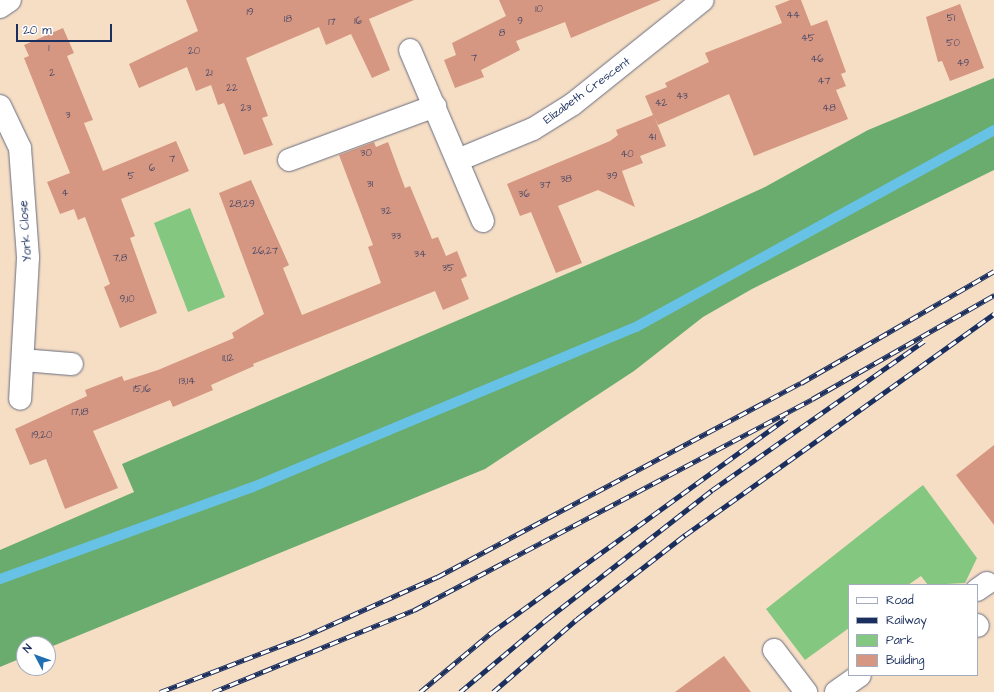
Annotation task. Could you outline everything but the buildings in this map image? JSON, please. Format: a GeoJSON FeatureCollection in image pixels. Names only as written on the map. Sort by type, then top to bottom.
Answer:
{"type":"FeatureCollection","features":[{"type":"Feature","properties":{"kind":"street"},"geometry":{"type":"LineString","coordinates":[[0,7],[10,0]]}},
{"type":"Feature","properties":{"kind":"street","name":"Elizabeth Crescent"},"geometry":{"type":"LineString","coordinates":[[458,160],[533,129],[573,104],[703,0]]}},
{"type":"Feature","properties":{"kind":"street"},"geometry":{"type":"LineString","coordinates":[[410,50],[483,221]]}},
{"type":"Feature","properties":{"kind":"street","name":"York Close"},"geometry":{"type":"LineString","coordinates":[[0,106],[20,148],[29,263],[20,399]]}},
{"type":"Feature","properties":{"kind":"street"},"geometry":{"type":"LineString","coordinates":[[289,160],[435,106]]}},
{"type":"Feature","properties":{"kind":"street"},"geometry":{"type":"LineString","coordinates":[[23,360],[72,364]]}},
{"type":"Feature","properties":{"kind":"street"},"geometry":{"type":"LineString","coordinates":[[774,650],[806,692]]}},
{"type":"Feature","properties":{"kind":"street"},"geometry":{"type":"LineString","coordinates":[[836,692],[859,676]]}},
{"type":"Feature","properties":{"kind":"green space"},"geometry":{"type":"Polygon","coordinates":[[[994,78],[994,170],[752,289],[703,317],[634,371],[485,469],[56,645],[56,636],[16,636],[16,660],[0,667],[0,550],[134,492],[122,464],[697,218],[765,187],[868,130],[994,78]]]}},
{"type":"Feature","properties":{"kind":"green space"},"geometry":{"type":"Polygon","coordinates":[[[190,208],[225,297],[188,312],[154,223],[190,208]]]}},
{"type":"Feature","properties":{"kind":"green space"},"geometry":{"type":"Polygon","coordinates":[[[923,485],[977,558],[965,583],[927,584],[921,576],[909,584],[848,584],[848,629],[805,660],[766,609],[923,485]]]}},
{"type":"Feature","properties":{"kind":"waterway"},"geometry":{"type":"LineString","coordinates":[[0,579],[253,487],[636,327],[994,130]]}},
{"type":"Feature","properties":{"kind":"railway"},"geometry":{"type":"LineString","coordinates":[[160,692],[301,638],[437,577],[801,383],[994,271]]}},
{"type":"Feature","properties":{"kind":"railway"},"geometry":{"type":"LineString","coordinates":[[213,692],[414,610],[812,399],[994,295]]}},
{"type":"Feature","properties":{"kind":"railway"},"geometry":{"type":"LineString","coordinates":[[493,692],[577,619],[685,535],[994,314]]}},
{"type":"Feature","properties":{"kind":"railway"},"geometry":{"type":"LineString","coordinates":[[460,692],[547,619],[712,490],[924,341]]}},
{"type":"Feature","properties":{"kind":"railway"},"geometry":{"type":"LineString","coordinates":[[420,692],[492,632],[787,418]]}}]}
